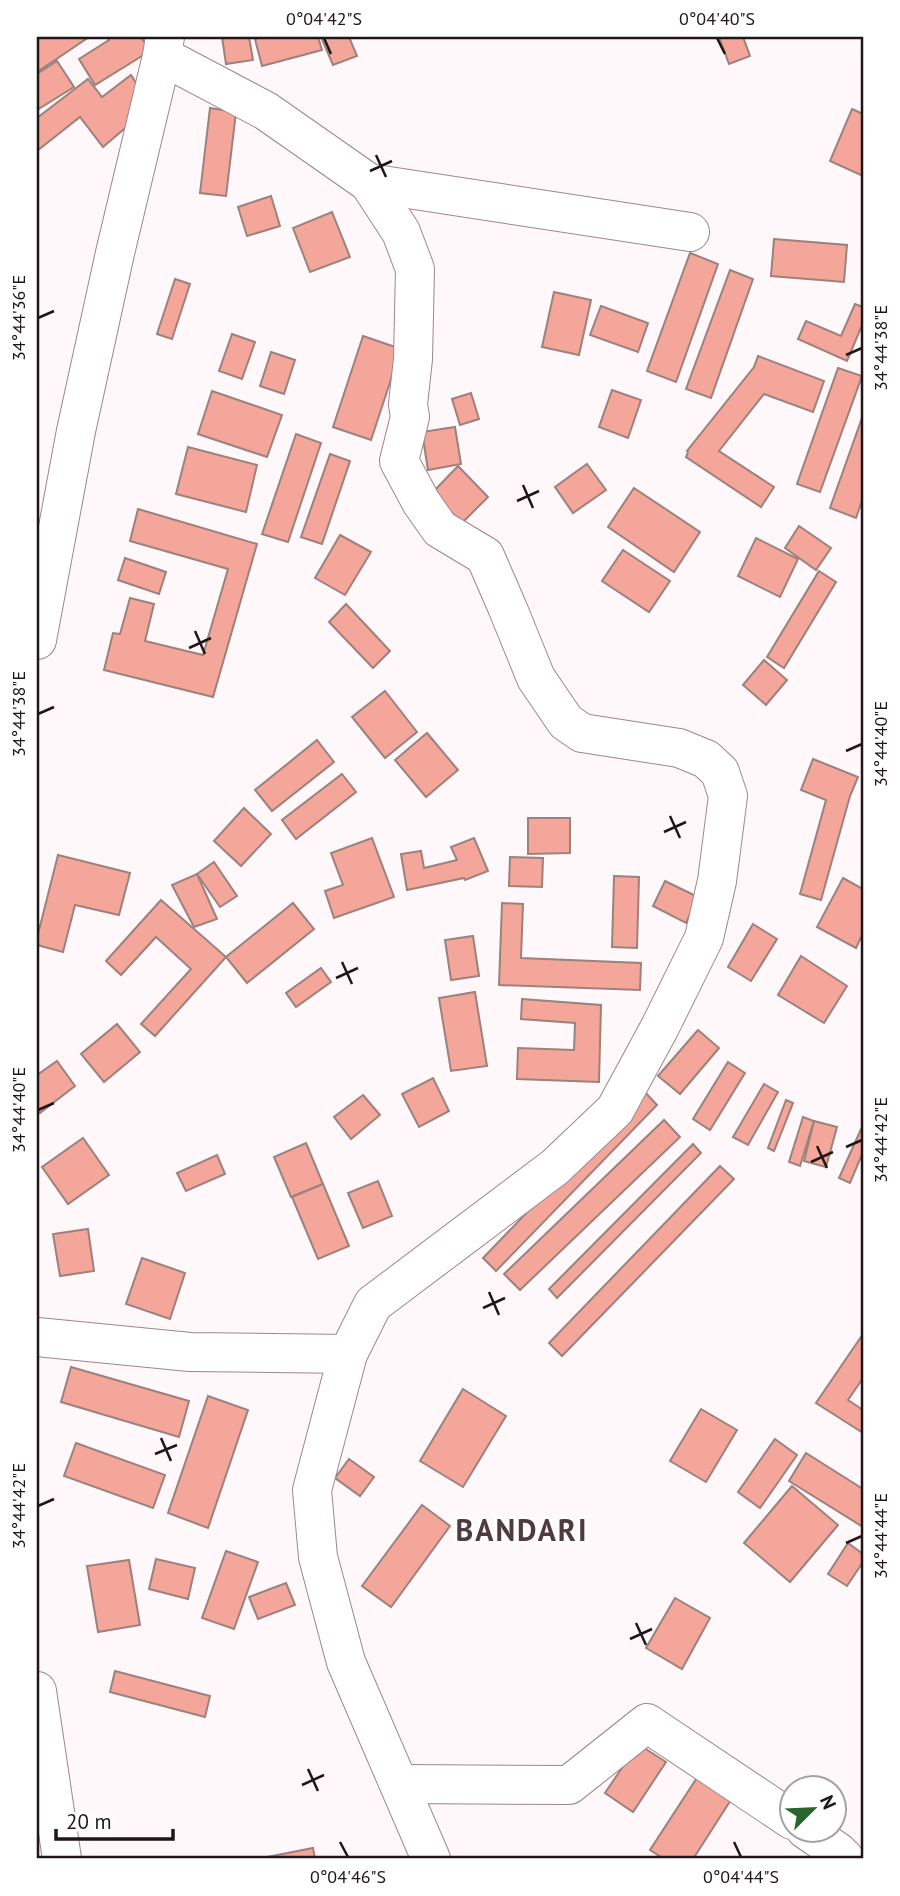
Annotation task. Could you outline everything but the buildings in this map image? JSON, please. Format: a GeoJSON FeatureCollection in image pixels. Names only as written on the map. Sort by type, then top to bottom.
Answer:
{"type":"FeatureCollection","features":[{"type":"Feature","properties":{"kind":"street"},"geometry":{"type":"LineString","coordinates":[[37,640],[76,431],[164,46],[266,111],[369,183],[401,232],[415,270],[413,359],[408,404],[410,417],[399,461],[421,502],[440,529],[485,556],[536,678],[566,722],[582,733],[679,748],[706,759],[720,772],[728,796],[717,881],[704,938],[615,1110],[555,1167],[373,1304],[348,1354],[312,1490],[318,1557],[346,1662],[431,1859]]}},
{"type":"Feature","properties":{"kind":"street"},"geometry":{"type":"LineString","coordinates":[[369,183],[690,233]]}},
{"type":"Feature","properties":{"kind":"street"},"geometry":{"type":"LineString","coordinates":[[37,1338],[190,1352],[348,1354]]}},
{"type":"Feature","properties":{"kind":"street"},"geometry":{"type":"LineString","coordinates":[[37,1691],[62,1859]]}},
{"type":"Feature","properties":{"kind":"street"},"geometry":{"type":"LineString","coordinates":[[400,1784],[569,1785],[647,1723],[778,1811]]}},
{"type":"Feature","properties":{"kind":"street"},"geometry":{"type":"LineString","coordinates":[[825,1843],[845,1859]]}},
{"type":"Feature","properties":{"kind":"district","name":"BANDARI"},"geometry":{"type":"Point","coordinates":[522,1531]}}]}
